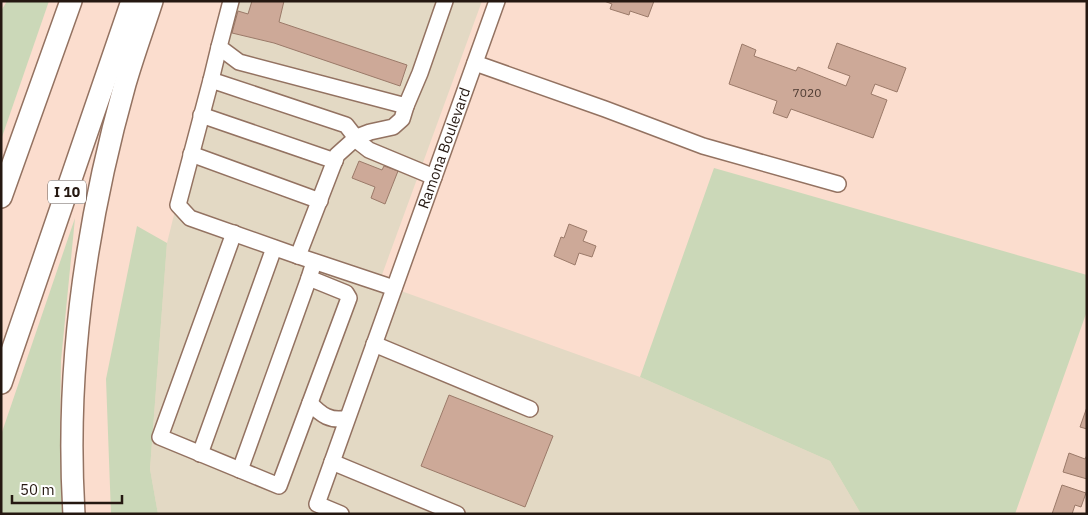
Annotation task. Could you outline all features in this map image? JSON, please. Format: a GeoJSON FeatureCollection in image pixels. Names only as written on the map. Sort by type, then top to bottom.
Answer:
{"type":"FeatureCollection","features":[{"type":"Feature","properties":{"kind":"highway"},"geometry":{"type":"LineString","coordinates":[[1,198],[71,1]]}},
{"type":"Feature","properties":{"kind":"highway","name":"I 10"},"geometry":{"type":"LineString","coordinates":[[1,383],[132,1]]}},
{"type":"Feature","properties":{"kind":"highway"},"geometry":{"type":"LineString","coordinates":[[74,514],[72,472],[74,366],[95,206],[125,83],[152,1]]}},
{"type":"Feature","properties":{"kind":"street"},"geometry":{"type":"LineString","coordinates":[[231,1],[178,205],[190,218],[393,292]]}},
{"type":"Feature","properties":{"kind":"street"},"geometry":{"type":"LineString","coordinates":[[298,256],[337,155],[356,137],[393,127],[402,119],[445,1]]}},
{"type":"Feature","properties":{"kind":"street","name":"Ramona Boulevard"},"geometry":{"type":"LineString","coordinates":[[341,514],[317,504],[497,1]]}},
{"type":"Feature","properties":{"kind":"street"},"geometry":{"type":"LineString","coordinates":[[219,47],[239,62],[406,106]]}},
{"type":"Feature","properties":{"kind":"street"},"geometry":{"type":"LineString","coordinates":[[475,63],[703,146],[838,184]]}},
{"type":"Feature","properties":{"kind":"street"},"geometry":{"type":"LineString","coordinates":[[211,80],[346,125],[369,150],[434,177]]}},
{"type":"Feature","properties":{"kind":"street"},"geometry":{"type":"LineString","coordinates":[[202,115],[335,161]]}},
{"type":"Feature","properties":{"kind":"street"},"geometry":{"type":"LineString","coordinates":[[191,154],[320,201]]}},
{"type":"Feature","properties":{"kind":"street"},"geometry":{"type":"LineString","coordinates":[[234,233],[160,437],[279,486],[349,298],[346,293],[309,278]]}},
{"type":"Feature","properties":{"kind":"street"},"geometry":{"type":"LineString","coordinates":[[200,454],[274,248]]}},
{"type":"Feature","properties":{"kind":"street"},"geometry":{"type":"LineString","coordinates":[[240,470],[314,262]]}},
{"type":"Feature","properties":{"kind":"street"},"geometry":{"type":"LineString","coordinates":[[374,344],[530,409]]}},
{"type":"Feature","properties":{"kind":"street"},"geometry":{"type":"LineString","coordinates":[[310,403],[319,413],[329,418],[339,420],[347,418]]}},
{"type":"Feature","properties":{"kind":"street"},"geometry":{"type":"LineString","coordinates":[[332,462],[457,514]]}},
{"type":"Feature","properties":{"kind":"shaded area"},"geometry":{"type":"Polygon","coordinates":[[[227,1],[482,1],[379,283],[640,377],[830,461],[861,514],[158,514],[150,469],[167,243],[227,1]]]}},
{"type":"Feature","properties":{"kind":"green space"},"geometry":{"type":"Polygon","coordinates":[[[7,1],[49,1],[1,140],[1,11],[7,1]]]}},
{"type":"Feature","properties":{"kind":"green space"},"geometry":{"type":"Polygon","coordinates":[[[714,168],[1087,275],[1087,311],[1015,514],[861,514],[830,461],[640,377],[714,168]]]}},
{"type":"Feature","properties":{"kind":"green space"},"geometry":{"type":"Polygon","coordinates":[[[75,218],[61,361],[62,514],[1,514],[1,435],[75,218]]]}},
{"type":"Feature","properties":{"kind":"green space"},"geometry":{"type":"Polygon","coordinates":[[[137,226],[167,243],[150,469],[158,514],[111,514],[106,379],[137,226]]]}},
{"type":"Feature","properties":{"kind":"building"},"geometry":{"type":"Polygon","coordinates":[[[252,1],[284,1],[279,22],[407,65],[400,86],[274,43],[232,33],[238,11],[248,14],[252,1]]]}},
{"type":"Feature","properties":{"kind":"building"},"geometry":{"type":"Polygon","coordinates":[[[604,1],[654,1],[648,17],[630,11],[629,15],[610,9],[612,4],[604,1]]]}},
{"type":"Feature","properties":{"kind":"building"},"geometry":{"type":"Polygon","coordinates":[[[837,43],[906,68],[897,92],[875,84],[871,94],[887,100],[873,138],[791,109],[787,118],[773,113],[777,101],[729,84],[742,44],[756,50],[754,56],[796,71],[798,67],[846,86],[850,76],[828,68],[837,43]]]}},
{"type":"Feature","properties":{"kind":"building"},"geometry":{"type":"Polygon","coordinates":[[[359,161],[382,170],[384,166],[398,171],[385,204],[371,198],[375,187],[352,178],[359,161]]]}},
{"type":"Feature","properties":{"kind":"building"},"geometry":{"type":"Polygon","coordinates":[[[569,224],[587,231],[583,241],[596,246],[592,257],[579,253],[575,265],[554,256],[561,237],[564,238],[569,224]]]}},
{"type":"Feature","properties":{"kind":"building"},"geometry":{"type":"Polygon","coordinates":[[[449,395],[553,436],[525,507],[421,466],[449,395]]]}},
{"type":"Feature","properties":{"kind":"building"},"geometry":{"type":"Polygon","coordinates":[[[1087,407],[1087,429],[1080,427],[1087,407]]]}},
{"type":"Feature","properties":{"kind":"building"},"geometry":{"type":"Polygon","coordinates":[[[1069,453],[1085,459],[1087,455],[1087,479],[1063,472],[1069,453]]]}},
{"type":"Feature","properties":{"kind":"building"},"geometry":{"type":"Polygon","coordinates":[[[1062,485],[1086,493],[1081,507],[1075,505],[1072,514],[1052,514],[1062,485]]]}}]}
